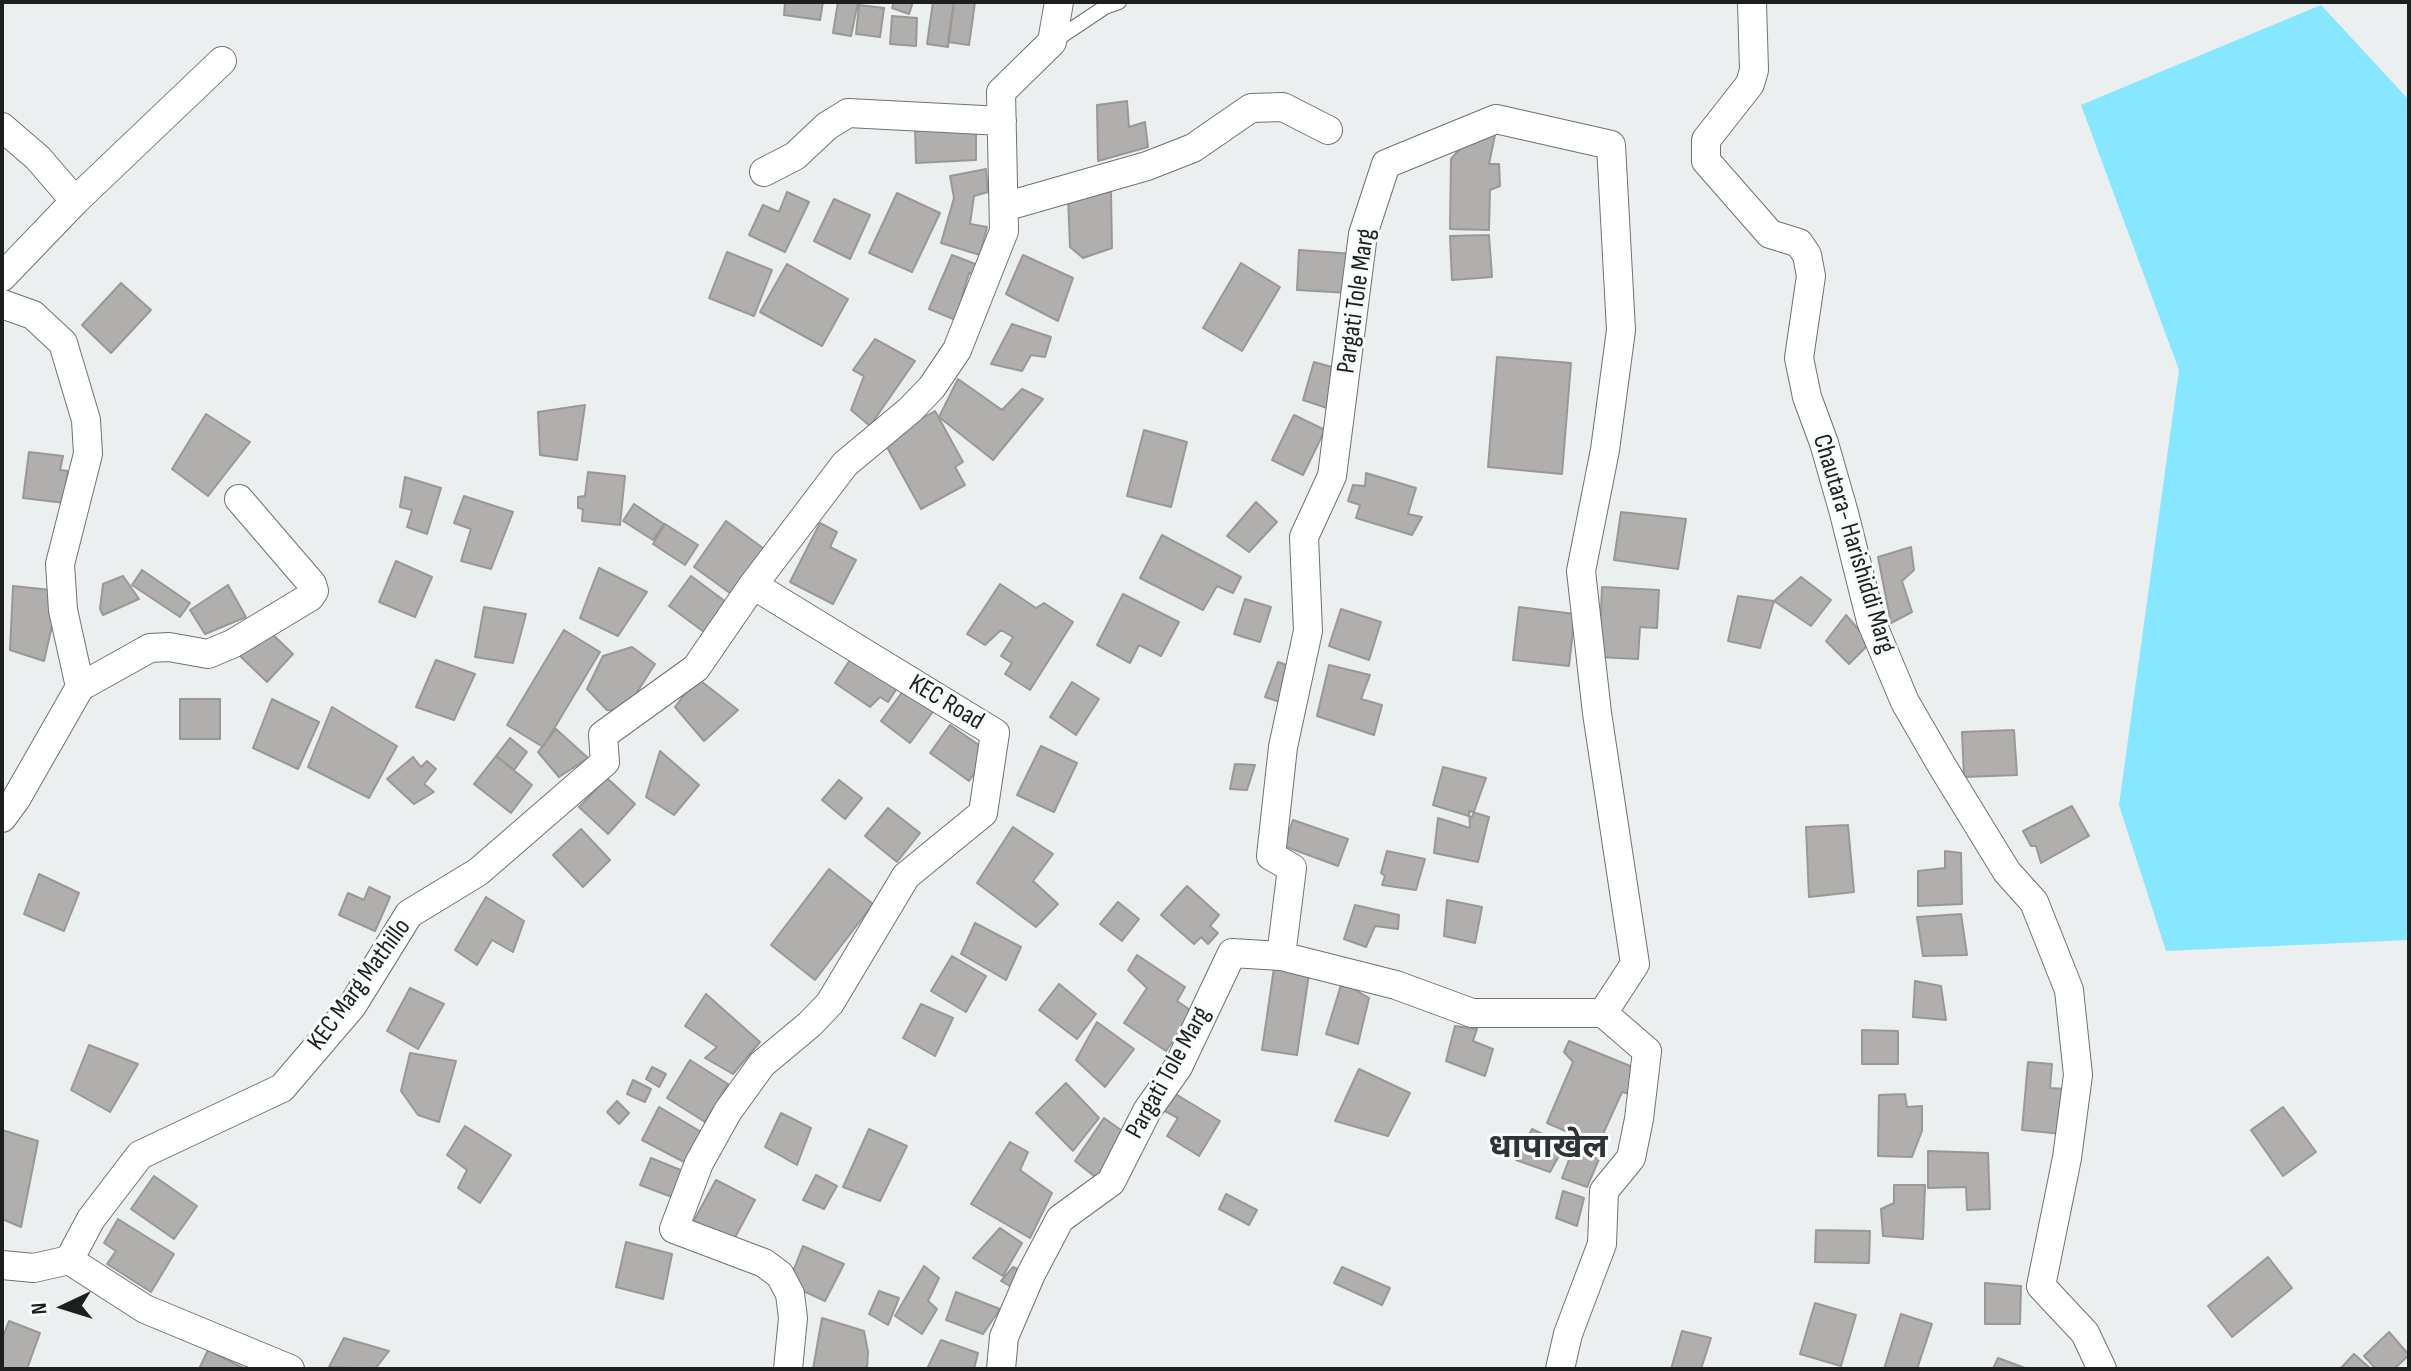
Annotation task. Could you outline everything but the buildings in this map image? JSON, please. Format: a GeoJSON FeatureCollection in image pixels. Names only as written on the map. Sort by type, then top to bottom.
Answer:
{"type":"FeatureCollection","features":[{"type":"Feature","properties":{"kind":"street"},"geometry":{"type":"LineString","coordinates":[[753,585],[845,464],[910,410],[932,387],[957,350],[1004,231],[1001,92],[1052,42],[1059,2]]}},
{"type":"Feature","properties":{"kind":"street","name":"Chautara- Harishiddi Marg"},"geometry":{"type":"LineString","coordinates":[[1752,2],[1754,70],[1750,84],[1706,140],[1706,161],[1770,234],[1799,243],[1807,255],[1811,276],[1799,358],[1807,397],[1844,513],[1871,621],[1905,702],[1942,766],[2007,872],[2034,902],[2069,990],[2078,1075],[2067,1158],[2041,1286],[2085,1333],[2102,1369]]}},
{"type":"Feature","properties":{"kind":"street"},"geometry":{"type":"LineString","coordinates":[[2,277],[75,201],[222,61]]}},
{"type":"Feature","properties":{"kind":"street"},"geometry":{"type":"LineString","coordinates":[[1004,207],[1159,162],[1193,148],[1251,108],[1283,107],[1328,130]]}},
{"type":"Feature","properties":{"kind":"street"},"geometry":{"type":"LineString","coordinates":[[764,172],[795,156],[827,126],[848,113],[1002,121]]}},
{"type":"Feature","properties":{"kind":"street","name":"Pargati Tole Marg"},"geometry":{"type":"LineString","coordinates":[[1001,1369],[1004,1337],[1031,1274],[1060,1219],[1111,1182],[1147,1111],[1178,1067],[1232,953],[1281,956],[1292,868],[1271,856],[1283,747],[1308,631],[1304,537],[1332,476],[1363,234],[1386,164],[1496,119],[1611,145],[1621,330],[1605,450],[1581,571],[1597,713],[1635,964],[1603,1013]]}},
{"type":"Feature","properties":{"kind":"street"},"geometry":{"type":"LineString","coordinates":[[2,127],[38,158],[75,201]]}},
{"type":"Feature","properties":{"kind":"street"},"geometry":{"type":"LineString","coordinates":[[2,304],[33,315],[63,343],[86,420],[88,454],[60,564],[63,610],[80,687]]}},
{"type":"Feature","properties":{"kind":"street"},"geometry":{"type":"LineString","coordinates":[[2,818],[80,687],[150,648],[169,647],[208,654],[232,644],[310,597],[314,591],[312,584],[239,499]]}},
{"type":"Feature","properties":{"kind":"street","name":"KEC Marg Mathillo"},"geometry":{"type":"LineString","coordinates":[[69,1260],[91,1219],[140,1155],[282,1088],[352,1006],[409,914],[478,872],[605,762],[603,735],[696,668],[753,585]]}},
{"type":"Feature","properties":{"kind":"street","name":"KEC Road"},"geometry":{"type":"LineString","coordinates":[[753,585],[995,733],[983,813],[906,876],[830,1003],[762,1064],[728,1111],[699,1163],[674,1229],[764,1263],[780,1275],[790,1294],[793,1318],[788,1369]]}},
{"type":"Feature","properties":{"kind":"street"},"geometry":{"type":"LineString","coordinates":[[1281,956],[1396,985],[1472,1013],[1603,1013],[1647,1051],[1631,1158],[1604,1191],[1602,1244],[1568,1334],[1560,1369]]}},
{"type":"Feature","properties":{"kind":"street"},"geometry":{"type":"LineString","coordinates":[[2,1265],[34,1268],[69,1260],[145,1309],[290,1369]]}},
{"type":"Feature","properties":{"kind":"lane"},"geometry":{"type":"LineString","coordinates":[[1052,42],[1105,7],[1119,2]]}},
{"type":"Feature","properties":{"kind":"shaded area"},"geometry":{"type":"Polygon","coordinates":[[[2321,5],[2409,100],[2409,940],[2166,951],[2119,805],[2179,370],[2081,105],[2321,5]]]}},
{"type":"Feature","properties":{"kind":"district","name":"धापाखेल"},"geometry":{"type":"Point","coordinates":[1548,1148]}}]}
